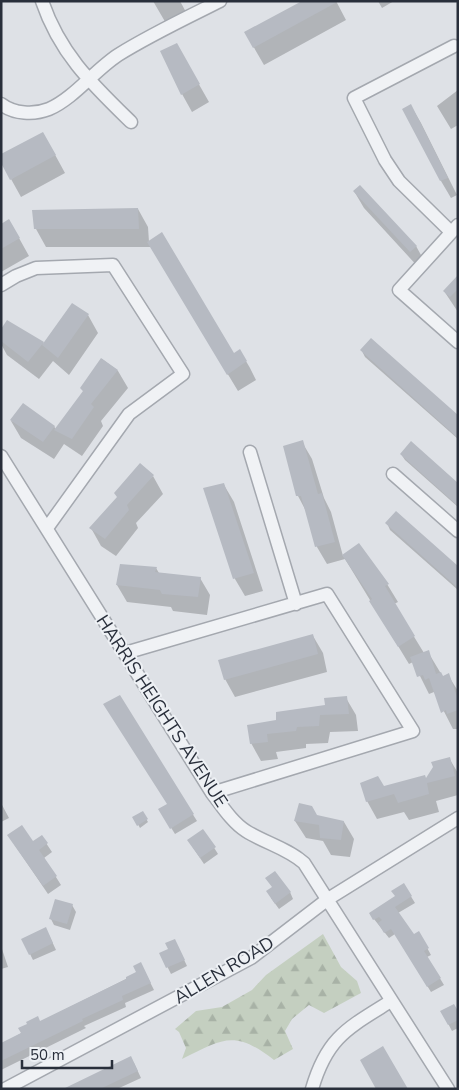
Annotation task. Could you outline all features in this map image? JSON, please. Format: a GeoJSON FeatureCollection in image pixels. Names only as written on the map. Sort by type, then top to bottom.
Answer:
{"type":"FeatureCollection","features":[{"type":"Feature","properties":{"kind":"street"},"geometry":{"type":"LineString","coordinates":[[42,1],[50,23],[66,52],[87,78],[131,122]]}},
{"type":"Feature","properties":{"kind":"street"},"geometry":{"type":"LineString","coordinates":[[1,104],[16,112],[46,110],[58,104],[87,78],[118,55],[220,1]]}},
{"type":"Feature","properties":{"kind":"street"},"geometry":{"type":"LineString","coordinates":[[454,46],[354,98],[385,160],[399,181],[455,229],[399,290],[458,342]]}},
{"type":"Feature","properties":{"kind":"street"},"geometry":{"type":"LineString","coordinates":[[1,285],[16,276],[36,268],[113,265],[183,374],[129,414],[46,528]]}},
{"type":"Feature","properties":{"kind":"street"},"geometry":{"type":"LineString","coordinates":[[250,452],[296,604]]}},
{"type":"Feature","properties":{"kind":"street","name":"HARRIS HEIGHTS AVENUE"},"geometry":{"type":"LineString","coordinates":[[1,456],[212,793],[245,831],[296,856],[304,863],[448,1089]]}},
{"type":"Feature","properties":{"kind":"street"},"geometry":{"type":"LineString","coordinates":[[393,474],[458,531]]}},
{"type":"Feature","properties":{"kind":"street"},"geometry":{"type":"LineString","coordinates":[[125,653],[327,594],[413,731],[212,793]]}},
{"type":"Feature","properties":{"kind":"street","name":"ALLEN ROAD"},"geometry":{"type":"LineString","coordinates":[[5,1089],[251,958],[328,899],[458,818]]}},
{"type":"Feature","properties":{"kind":"street"},"geometry":{"type":"LineString","coordinates":[[312,1089],[317,1070],[339,1034],[391,1001]]}},
{"type":"Feature","properties":{"kind":"green space"},"geometry":{"type":"Polygon","coordinates":[[[323,934],[341,967],[357,981],[361,993],[324,1013],[309,1005],[292,1019],[285,1031],[293,1049],[274,1060],[249,1044],[228,1040],[208,1046],[182,1059],[186,1048],[179,1032],[175,1029],[196,1011],[222,1007],[252,990],[266,975],[323,934]]]}},
{"type":"Feature","properties":{"kind":"building"},"geometry":{"type":"Polygon","coordinates":[[[302,1],[339,1],[253,48],[244,32],[302,1]]]}},
{"type":"Feature","properties":{"kind":"building"},"geometry":{"type":"Polygon","coordinates":[[[177,43],[200,84],[181,95],[160,51],[177,43]]]}},
{"type":"Feature","properties":{"kind":"building"},"geometry":{"type":"Polygon","coordinates":[[[411,104],[448,178],[440,181],[402,109],[411,104]]]}},
{"type":"Feature","properties":{"kind":"building"},"geometry":{"type":"Polygon","coordinates":[[[43,132],[56,155],[10,180],[1,163],[1,154],[43,132]]]}},
{"type":"Feature","properties":{"kind":"building"},"geometry":{"type":"Polygon","coordinates":[[[360,185],[417,246],[410,252],[353,191],[360,185]]]}},
{"type":"Feature","properties":{"kind":"building"},"geometry":{"type":"Polygon","coordinates":[[[138,208],[139,229],[34,229],[32,210],[138,208]]]}},
{"type":"Feature","properties":{"kind":"building"},"geometry":{"type":"Polygon","coordinates":[[[9,219],[20,238],[1,249],[1,224],[9,219]]]}},
{"type":"Feature","properties":{"kind":"building"},"geometry":{"type":"Polygon","coordinates":[[[162,232],[234,353],[240,349],[247,361],[227,375],[147,242],[162,232]]]}},
{"type":"Feature","properties":{"kind":"building"},"geometry":{"type":"Polygon","coordinates":[[[458,275],[458,289],[450,297],[443,291],[458,275]]]}},
{"type":"Feature","properties":{"kind":"building"},"geometry":{"type":"Polygon","coordinates":[[[72,303],[89,314],[58,358],[42,345],[72,303]]]}},
{"type":"Feature","properties":{"kind":"building"},"geometry":{"type":"Polygon","coordinates":[[[7,320],[44,342],[28,362],[1,341],[1,329],[7,320]]]}},
{"type":"Feature","properties":{"kind":"building"},"geometry":{"type":"Polygon","coordinates":[[[371,338],[458,415],[458,438],[360,350],[371,338]]]}},
{"type":"Feature","properties":{"kind":"building"},"geometry":{"type":"Polygon","coordinates":[[[101,358],[118,370],[91,404],[94,407],[72,439],[54,430],[83,391],[80,388],[101,358]]]}},
{"type":"Feature","properties":{"kind":"building"},"geometry":{"type":"Polygon","coordinates":[[[23,403],[55,426],[43,442],[10,420],[23,403]]]}},
{"type":"Feature","properties":{"kind":"building"},"geometry":{"type":"Polygon","coordinates":[[[303,440],[318,494],[322,493],[335,542],[315,547],[301,496],[296,496],[283,446],[303,440]]]}},
{"type":"Feature","properties":{"kind":"building"},"geometry":{"type":"Polygon","coordinates":[[[411,441],[458,483],[458,506],[400,454],[411,441]]]}},
{"type":"Feature","properties":{"kind":"building"},"geometry":{"type":"Polygon","coordinates":[[[140,463],[154,475],[127,505],[129,510],[105,539],[89,528],[117,497],[114,493],[140,463]]]}},
{"type":"Feature","properties":{"kind":"building"},"geometry":{"type":"Polygon","coordinates":[[[224,483],[254,573],[233,579],[203,488],[224,483]]]}},
{"type":"Feature","properties":{"kind":"building"},"geometry":{"type":"Polygon","coordinates":[[[396,511],[458,566],[458,588],[385,523],[396,511]]]}},
{"type":"Feature","properties":{"kind":"building"},"geometry":{"type":"Polygon","coordinates":[[[359,543],[389,584],[385,586],[415,636],[398,647],[369,601],[372,599],[342,555],[359,543]]]}},
{"type":"Feature","properties":{"kind":"building"},"geometry":{"type":"Polygon","coordinates":[[[120,564],[157,567],[155,572],[201,577],[198,597],[162,594],[160,590],[116,585],[120,564]]]}},
{"type":"Feature","properties":{"kind":"building"},"geometry":{"type":"Polygon","coordinates":[[[313,634],[318,654],[224,680],[218,660],[313,634]]]}},
{"type":"Feature","properties":{"kind":"building"},"geometry":{"type":"Polygon","coordinates":[[[429,650],[436,674],[441,672],[443,676],[449,673],[458,700],[458,710],[447,714],[446,710],[441,713],[429,678],[425,680],[423,675],[417,677],[410,657],[429,650]]]}},
{"type":"Feature","properties":{"kind":"building"},"geometry":{"type":"Polygon","coordinates":[[[120,695],[194,814],[170,829],[158,809],[167,804],[103,704],[120,695]]]}},
{"type":"Feature","properties":{"kind":"building"},"geometry":{"type":"Polygon","coordinates":[[[347,696],[349,714],[320,715],[319,726],[297,727],[296,731],[267,734],[268,742],[250,744],[247,725],[276,720],[276,712],[325,705],[324,698],[347,696]]]}},
{"type":"Feature","properties":{"kind":"building"},"geometry":{"type":"Polygon","coordinates":[[[450,757],[455,776],[427,783],[429,794],[398,803],[394,794],[366,802],[360,783],[378,776],[384,786],[425,775],[426,778],[433,767],[431,762],[450,757]]]}},
{"type":"Feature","properties":{"kind":"building"},"geometry":{"type":"Polygon","coordinates":[[[299,803],[312,806],[317,815],[344,821],[341,840],[320,838],[319,825],[294,821],[299,803]]]}},
{"type":"Feature","properties":{"kind":"building"},"geometry":{"type":"Polygon","coordinates":[[[143,811],[148,819],[137,826],[132,817],[143,811]]]}},
{"type":"Feature","properties":{"kind":"building"},"geometry":{"type":"Polygon","coordinates":[[[22,825],[33,841],[42,835],[48,843],[39,850],[57,876],[43,886],[7,835],[22,825]]]}},
{"type":"Feature","properties":{"kind":"building"},"geometry":{"type":"Polygon","coordinates":[[[203,829],[216,847],[200,858],[187,840],[203,829]]]}},
{"type":"Feature","properties":{"kind":"building"},"geometry":{"type":"Polygon","coordinates":[[[275,871],[291,892],[275,904],[266,891],[272,887],[265,878],[275,871]]]}},
{"type":"Feature","properties":{"kind":"building"},"geometry":{"type":"Polygon","coordinates":[[[404,883],[412,896],[395,907],[414,934],[419,931],[429,948],[424,951],[441,978],[427,987],[391,929],[384,933],[378,923],[382,920],[379,917],[373,920],[369,913],[395,896],[391,891],[404,883]]]}},
{"type":"Feature","properties":{"kind":"building"},"geometry":{"type":"Polygon","coordinates":[[[55,899],[73,904],[67,924],[49,919],[55,899]]]}},
{"type":"Feature","properties":{"kind":"building"},"geometry":{"type":"Polygon","coordinates":[[[46,927],[53,943],[29,955],[21,939],[46,927]]]}},
{"type":"Feature","properties":{"kind":"building"},"geometry":{"type":"Polygon","coordinates":[[[175,939],[185,960],[166,968],[159,953],[168,949],[165,943],[175,939]]]}},
{"type":"Feature","properties":{"kind":"building"},"geometry":{"type":"Polygon","coordinates":[[[141,962],[151,983],[122,996],[123,1000],[82,1019],[83,1021],[1,1061],[1,1043],[21,1033],[18,1028],[27,1024],[26,1022],[38,1016],[40,1021],[126,979],[126,977],[136,972],[133,966],[141,962]]]}},
{"type":"Feature","properties":{"kind":"building"},"geometry":{"type":"Polygon","coordinates":[[[454,1004],[458,1011],[458,1020],[448,1025],[440,1011],[454,1004]]]}},
{"type":"Feature","properties":{"kind":"building"},"geometry":{"type":"Polygon","coordinates":[[[383,1046],[408,1089],[376,1089],[360,1060],[383,1046]]]}},
{"type":"Feature","properties":{"kind":"building"},"geometry":{"type":"Polygon","coordinates":[[[131,1056],[138,1071],[100,1089],[63,1089],[131,1056]]]}}]}
